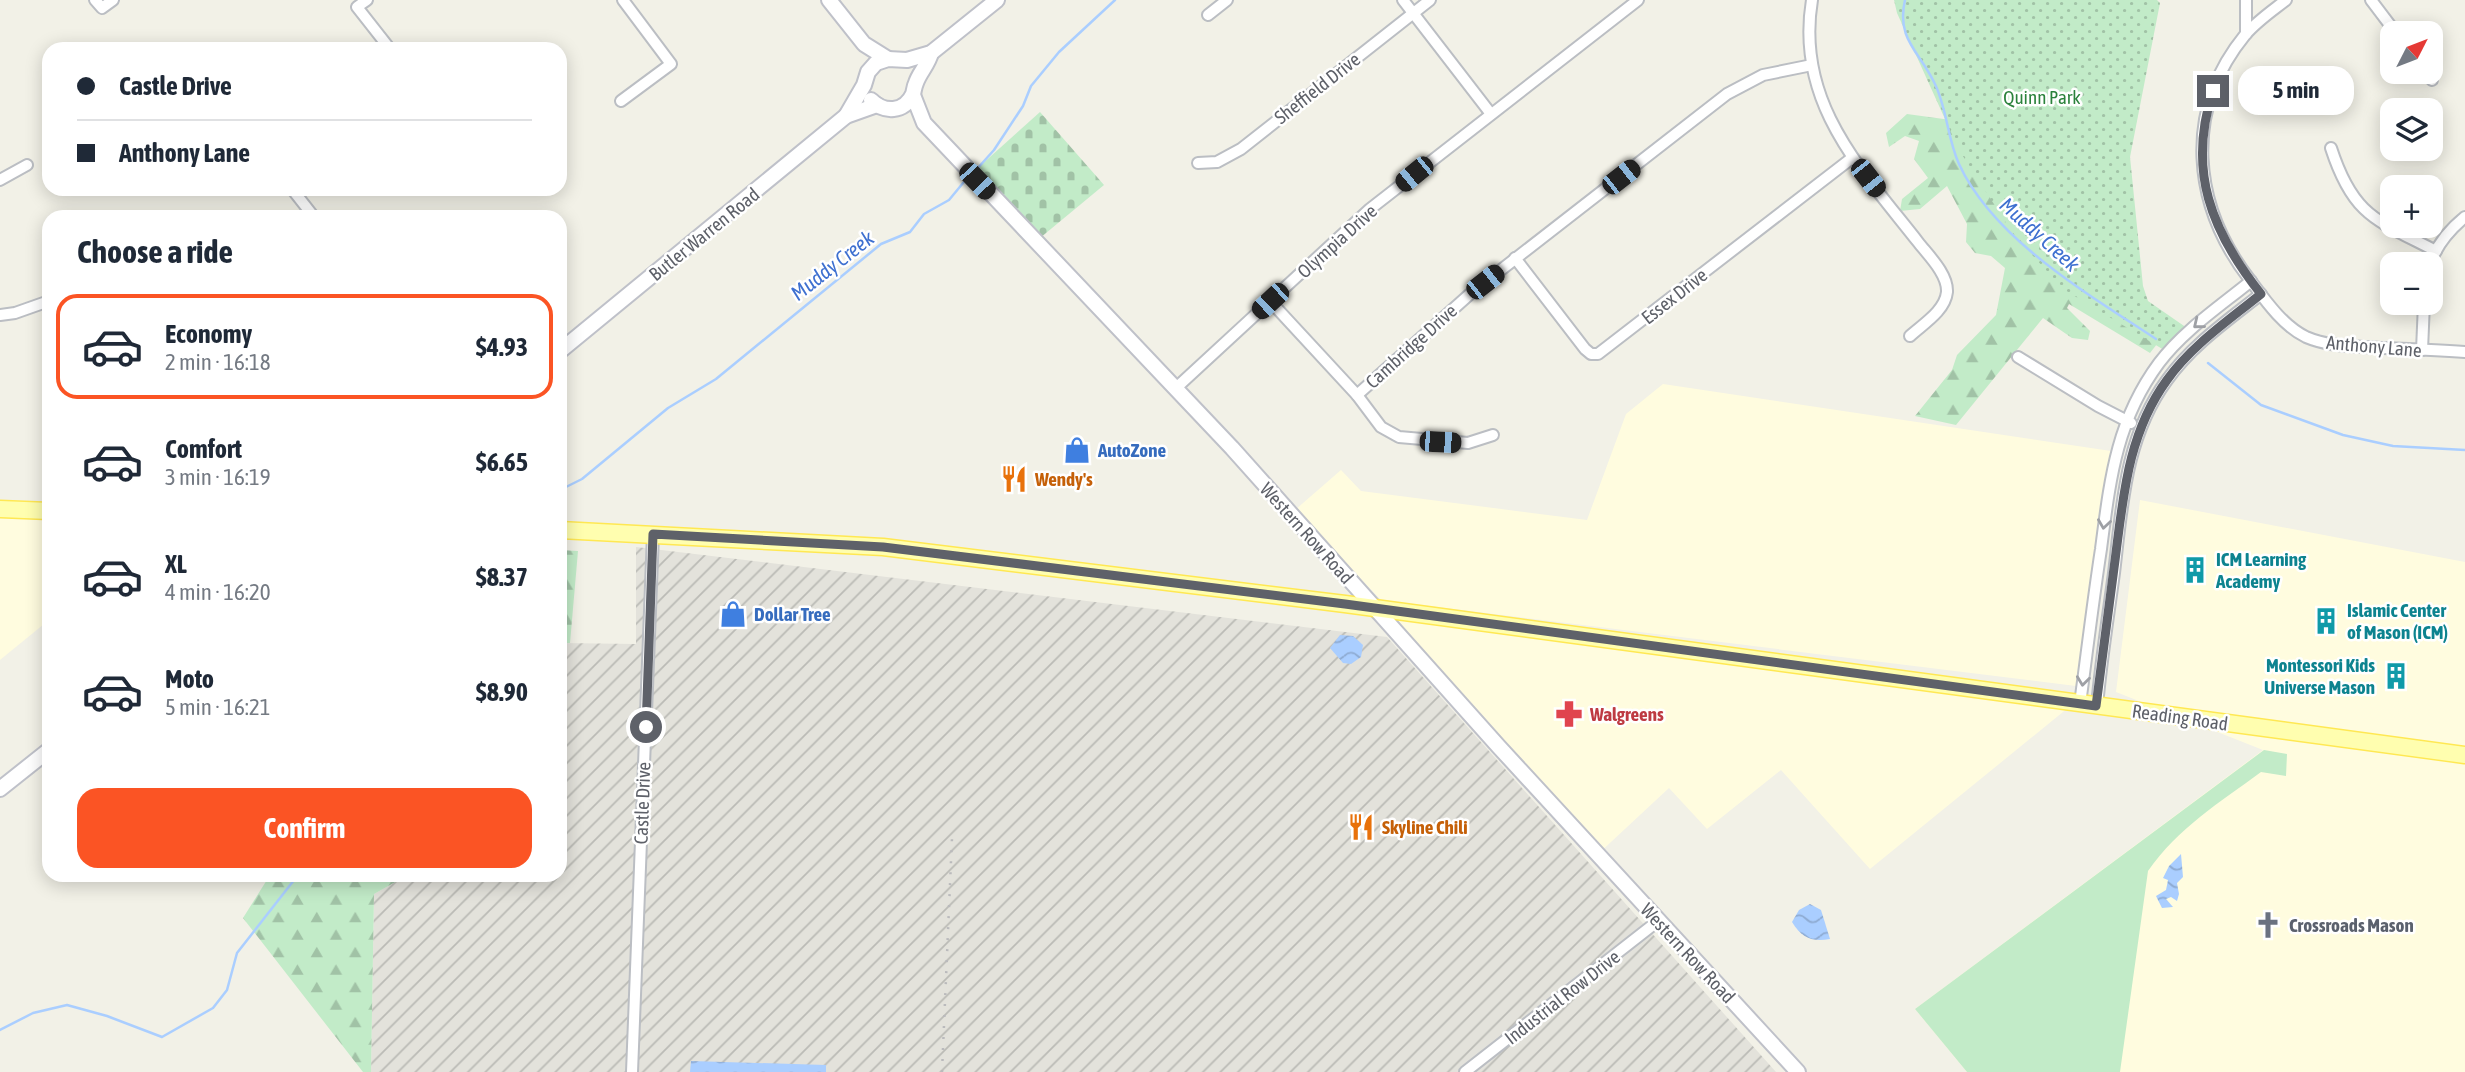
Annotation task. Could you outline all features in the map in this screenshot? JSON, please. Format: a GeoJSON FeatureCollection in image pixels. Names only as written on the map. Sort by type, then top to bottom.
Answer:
{"type":"FeatureCollection","features":[{"type":"Feature","properties":{"kind":"main road"},"geometry":{"type":"LineString","coordinates":[[0,509],[42,511]]}},
{"type":"Feature","properties":{"kind":"main road","name":"Reading Road"},"geometry":{"type":"LineString","coordinates":[[567,530],[883,547],[1377,609],[2465,755]]}},
{"type":"Feature","properties":{"kind":"street"},"geometry":{"type":"LineString","coordinates":[[98,4],[113,0]]}},
{"type":"Feature","properties":{"kind":"street"},"geometry":{"type":"LineString","coordinates":[[621,101],[671,64],[623,0]]}},
{"type":"Feature","properties":{"kind":"street"},"geometry":{"type":"LineString","coordinates":[[829,0],[864,44],[909,68],[914,89]]}},
{"type":"Feature","properties":{"kind":"street","name":"Butler Warren Road"},"geometry":{"type":"LineString","coordinates":[[895,110],[905,104],[931,53],[997,0]]}},
{"type":"Feature","properties":{"kind":"street"},"geometry":{"type":"LineString","coordinates":[[1208,15],[1227,0]]}},
{"type":"Feature","properties":{"kind":"street"},"geometry":{"type":"LineString","coordinates":[[1404,0],[1491,114]]}},
{"type":"Feature","properties":{"kind":"street","name":"Sheffield Drive"},"geometry":{"type":"LineString","coordinates":[[1198,163],[1217,162],[1241,149],[1430,0]]}},
{"type":"Feature","properties":{"kind":"street","name":"Olympia Drive"},"geometry":{"type":"LineString","coordinates":[[1176,388],[1370,209],[1638,0]]}},
{"type":"Feature","properties":{"kind":"street"},"geometry":{"type":"LineString","coordinates":[[1812,0],[1812,65],[1821,101],[1852,158],[1930,257],[1945,281],[1947,295],[1941,307],[1910,336]]}},
{"type":"Feature","properties":{"kind":"street"},"geometry":{"type":"LineString","coordinates":[[2246,0],[2246,34]]}},
{"type":"Feature","properties":{"kind":"street","name":"Anthony Lane"},"geometry":{"type":"LineString","coordinates":[[2286,0],[2246,34],[2213,91],[2203,132],[2202,152],[2205,187],[2217,227],[2226,246],[2250,281],[2292,328],[2316,341],[2343,346],[2465,352]]}},
{"type":"Feature","properties":{"kind":"street"},"geometry":{"type":"LineString","coordinates":[[2371,0],[2387,21]]}},
{"type":"Feature","properties":{"kind":"street"},"geometry":{"type":"LineString","coordinates":[[362,3],[386,42]]}},
{"type":"Feature","properties":{"kind":"street"},"geometry":{"type":"LineString","coordinates":[[864,44],[869,97],[877,105],[895,110]]}},
{"type":"Feature","properties":{"kind":"street","name":"Butler Warren Road"},"geometry":{"type":"LineString","coordinates":[[846,116],[876,63],[931,53]]}},
{"type":"Feature","properties":{"kind":"street","name":"Cambridge Drive"},"geometry":{"type":"LineString","coordinates":[[1270,301],[1357,395],[1432,326],[1515,258],[1738,86],[1763,75],[1812,65]]}},
{"type":"Feature","properties":{"kind":"street","name":"Western Row Road"},"geometry":{"type":"LineString","coordinates":[[914,89],[924,123]]}},
{"type":"Feature","properties":{"kind":"street","name":"Butler Warren Road"},"geometry":{"type":"LineString","coordinates":[[567,345],[846,116],[877,105]]}},
{"type":"Feature","properties":{"kind":"street","name":"Western Row Road"},"geometry":{"type":"LineString","coordinates":[[895,110],[924,123],[1176,388],[1798,1072]]}},
{"type":"Feature","properties":{"kind":"street"},"geometry":{"type":"LineString","coordinates":[[2331,148],[2346,187],[2363,210],[2435,251],[2446,234],[2465,217]]}},
{"type":"Feature","properties":{"kind":"street","name":"Essex Drive"},"geometry":{"type":"LineString","coordinates":[[1515,258],[1585,349],[1591,354],[1598,354],[1852,158]]}},
{"type":"Feature","properties":{"kind":"street"},"geometry":{"type":"LineString","coordinates":[[0,180],[27,165]]}},
{"type":"Feature","properties":{"kind":"street"},"geometry":{"type":"LineString","coordinates":[[298,196],[308,210]]}},
{"type":"Feature","properties":{"kind":"street"},"geometry":{"type":"LineString","coordinates":[[2088,705],[2112,471],[2126,420],[2143,386],[2167,353],[2250,281]]}},
{"type":"Feature","properties":{"kind":"street"},"geometry":{"type":"LineString","coordinates":[[2088,705],[2126,480],[2140,427],[2165,382],[2183,360],[2209,335],[2261,294]]}},
{"type":"Feature","properties":{"kind":"street"},"geometry":{"type":"LineString","coordinates":[[0,315],[42,303]]}},
{"type":"Feature","properties":{"kind":"street"},"geometry":{"type":"LineString","coordinates":[[2422,350],[2423,315]]}},
{"type":"Feature","properties":{"kind":"street"},"geometry":{"type":"LineString","coordinates":[[2018,357],[2088,401],[2140,427]]}},
{"type":"Feature","properties":{"kind":"street"},"geometry":{"type":"LineString","coordinates":[[1357,395],[1381,427],[1399,438],[1468,443],[1493,435]]}},
{"type":"Feature","properties":{"kind":"street","name":"Castle Drive"},"geometry":{"type":"LineString","coordinates":[[632,1072],[653,534]]}},
{"type":"Feature","properties":{"kind":"street"},"geometry":{"type":"LineString","coordinates":[[0,789],[42,756]]}},
{"type":"Feature","properties":{"kind":"street","name":"Industrial Row Drive"},"geometry":{"type":"LineString","coordinates":[[1465,1072],[1658,921]]}},
{"type":"Feature","properties":{"kind":"shaded area"},"geometry":{"type":"Polygon","coordinates":[[[1663,384],[2111,451],[2076,686],[1381,600],[1295,510],[1341,470],[1361,491],[1587,520],[1626,414],[1663,384]]]}},
{"type":"Feature","properties":{"kind":"shaded area"},"geometry":{"type":"Polygon","coordinates":[[[2140,500],[2465,562],[2465,1072],[1967,1072],[1915,1009],[2263,750],[2116,692],[2140,500]]]}},
{"type":"Feature","properties":{"kind":"shaded area"},"geometry":{"type":"Polygon","coordinates":[[[0,509],[42,511],[42,626],[0,660],[0,509]]]}},
{"type":"Feature","properties":{"kind":"shaded area"},"geometry":{"type":"Polygon","coordinates":[[[636,547],[1387,637],[1776,1072],[371,1072],[374,894],[395,882],[567,882],[567,643],[636,644],[636,547]]]}},
{"type":"Feature","properties":{"kind":"shaded area"},"geometry":{"type":"Polygon","coordinates":[[[1377,609],[2074,703],[1870,869],[1781,770],[1707,829],[1669,788],[1597,855],[1377,609]]]}},
{"type":"Feature","properties":{"kind":"green space","name":"Quinn Park"},"geometry":{"type":"Polygon","coordinates":[[[1894,0],[2157,0],[2160,3],[2130,157],[2143,286],[2148,301],[2187,328],[2164,350],[2063,289],[2014,235],[1959,150],[1897,13],[1894,0]]]}},
{"type":"Feature","properties":{"kind":"green space"},"geometry":{"type":"Polygon","coordinates":[[[1040,112],[1104,185],[1040,238],[971,174],[1040,112]]]}},
{"type":"Feature","properties":{"kind":"green space"},"geometry":{"type":"Polygon","coordinates":[[[1907,114],[1951,120],[2164,335],[2150,353],[2069,304],[2067,308],[2090,331],[2088,340],[2072,338],[2043,318],[1956,425],[1915,416],[1952,370],[1957,355],[1996,315],[2005,268],[1991,256],[1975,253],[1966,242],[1967,224],[1947,186],[1920,209],[1900,211],[1902,199],[1928,178],[1914,159],[1919,141],[1905,136],[1889,147],[1886,133],[1907,114]]]}},
{"type":"Feature","properties":{"kind":"green space"},"geometry":{"type":"Polygon","coordinates":[[[567,550],[578,551],[570,643],[567,643],[567,550]]]}},
{"type":"Feature","properties":{"kind":"green space"},"geometry":{"type":"Polygon","coordinates":[[[2264,750],[2287,754],[2286,776],[2261,772],[2186,829],[2148,871],[2120,1072],[1967,1072],[1915,1009],[2264,750]]]}},
{"type":"Feature","properties":{"kind":"green space"},"geometry":{"type":"Polygon","coordinates":[[[266,882],[395,882],[374,894],[371,1072],[363,1072],[243,918],[266,882]]]}},
{"type":"Feature","properties":{"kind":"water"},"geometry":{"type":"Polygon","coordinates":[[[1340,635],[1353,636],[1363,645],[1361,657],[1351,664],[1343,663],[1330,648],[1340,635]]]}},
{"type":"Feature","properties":{"kind":"water"},"geometry":{"type":"Polygon","coordinates":[[[2181,854],[2183,877],[2177,883],[2177,901],[2171,897],[2166,899],[2173,907],[2162,908],[2156,896],[2166,890],[2168,880],[2163,878],[2169,866],[2181,854]]]}},
{"type":"Feature","properties":{"kind":"water"},"geometry":{"type":"Polygon","coordinates":[[[1810,904],[1821,910],[1830,939],[1808,938],[1799,932],[1792,922],[1799,910],[1810,904]]]}},
{"type":"Feature","properties":{"kind":"water"},"geometry":{"type":"Polygon","coordinates":[[[691,1061],[826,1065],[826,1072],[690,1072],[691,1061]]]}},
{"type":"Feature","properties":{"kind":"waterway","name":"Muddy Creek"},"geometry":{"type":"LineString","coordinates":[[976,170],[994,150],[1023,106],[1031,86],[1059,52],[1115,0]]}},
{"type":"Feature","properties":{"kind":"waterway","name":"Muddy Creek"},"geometry":{"type":"LineString","coordinates":[[1905,0],[1903,13],[1906,35],[1938,92],[1955,154],[1975,191],[1995,217],[2045,263],[2156,339]]}},
{"type":"Feature","properties":{"kind":"waterway","name":"Muddy Creek"},"geometry":{"type":"LineString","coordinates":[[567,486],[582,479],[668,408],[716,379],[881,244],[910,232],[924,214],[949,200],[968,177]]}},
{"type":"Feature","properties":{"kind":"waterway","name":"Muddy Creek"},"geometry":{"type":"LineString","coordinates":[[2208,363],[2261,405],[2343,435],[2393,446],[2465,450]]}},
{"type":"Feature","properties":{"kind":"waterway","name":"Muddy Creek"},"geometry":{"type":"LineString","coordinates":[[0,1030],[33,1013],[67,1005],[107,1016],[162,1037],[213,1008],[227,990],[237,953],[293,882]]}},
{"type":"Feature","properties":{"kind":"railway"},"geometry":{"type":"LineString","coordinates":[[942,1072],[952,838]]}},
{"type":"Feature","properties":{"kind":"place","name":"AutoZone"},"geometry":{"type":"Point","coordinates":[1077,450]}},
{"type":"Feature","properties":{"kind":"place","name":"Wendy's"},"geometry":{"type":"Point","coordinates":[1014,479]}},
{"type":"Feature","properties":{"kind":"place","name":"ICM Learning Academy"},"geometry":{"type":"Point","coordinates":[2195,570]}},
{"type":"Feature","properties":{"kind":"place","name":"Dollar Tree"},"geometry":{"type":"Point","coordinates":[733,614]}},
{"type":"Feature","properties":{"kind":"place","name":"Islamic Center of Mason (ICM)"},"geometry":{"type":"Point","coordinates":[2326,621]}},
{"type":"Feature","properties":{"kind":"place","name":"Montessori Kids Universe Mason"},"geometry":{"type":"Point","coordinates":[2396,676]}},
{"type":"Feature","properties":{"kind":"place","name":"Walgreens"},"geometry":{"type":"Point","coordinates":[1569,714]}},
{"type":"Feature","properties":{"kind":"place","name":"Skyline Chili"},"geometry":{"type":"Point","coordinates":[1361,827]}},
{"type":"Feature","properties":{"kind":"place","name":"Crossroads Mason"},"geometry":{"type":"Point","coordinates":[2268,925]}},
{"type":"Feature","properties":{"kind":"route"},"geometry":{"type":"LineString","coordinates":[[646,727],[653,534],[883,547],[1345,604],[2096,706],[2126,480],[2140,427],[2165,382],[2183,360],[2209,335],[2261,294],[2226,246],[2208,201],[2202,152],[2203,132],[2213,91]]}}]}
